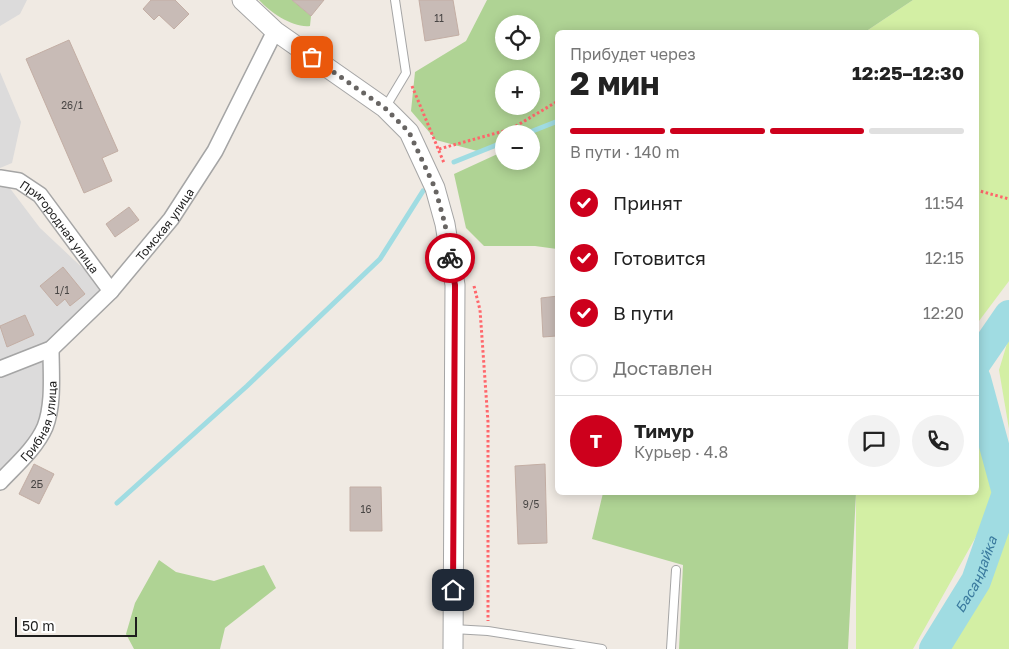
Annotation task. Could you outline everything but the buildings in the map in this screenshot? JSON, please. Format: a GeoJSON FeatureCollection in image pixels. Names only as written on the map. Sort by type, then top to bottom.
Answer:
{"type":"FeatureCollection","features":[{"type":"Feature","properties":{"kind":"street"},"geometry":{"type":"LineString","coordinates":[[242,0],[275,31],[385,108],[409,132],[435,188],[445,224],[455,285],[453,649]]}},
{"type":"Feature","properties":{"kind":"street","name":"Томская улица"},"geometry":{"type":"LineString","coordinates":[[0,369],[51,350],[111,290],[172,219],[214,151],[275,31]]}},
{"type":"Feature","properties":{"kind":"street","name":"Пригородная улица"},"geometry":{"type":"LineString","coordinates":[[0,178],[18,181],[40,195],[111,290]]}},
{"type":"Feature","properties":{"kind":"street","name":"Грибная улица"},"geometry":{"type":"LineString","coordinates":[[0,482],[24,456],[45,428],[51,396],[51,350]]}},
{"type":"Feature","properties":{"kind":"lane"},"geometry":{"type":"LineString","coordinates":[[385,108],[406,73],[395,0]]}},
{"type":"Feature","properties":{"kind":"lane"},"geometry":{"type":"LineString","coordinates":[[671,649],[676,570]]}},
{"type":"Feature","properties":{"kind":"lane"},"geometry":{"type":"LineString","coordinates":[[453,629],[488,631],[602,649]]}},
{"type":"Feature","properties":{"kind":"path"},"geometry":{"type":"LineString","coordinates":[[439,149],[511,129],[555,103]]}},
{"type":"Feature","properties":{"kind":"path"},"geometry":{"type":"LineString","coordinates":[[979,191],[1009,199]]}},
{"type":"Feature","properties":{"kind":"shaded area"},"geometry":{"type":"Polygon","coordinates":[[[0,0],[27,0],[20,14],[0,26],[0,0]]]}},
{"type":"Feature","properties":{"kind":"shaded area"},"geometry":{"type":"Polygon","coordinates":[[[0,72],[21,122],[12,163],[0,168],[0,72]]]}},
{"type":"Feature","properties":{"kind":"shaded area"},"geometry":{"type":"Polygon","coordinates":[[[6,183],[40,228],[106,290],[49,345],[0,363],[0,185],[6,183]]]}},
{"type":"Feature","properties":{"kind":"shaded area"},"geometry":{"type":"Polygon","coordinates":[[[43,358],[49,364],[41,426],[0,475],[0,374],[43,358]]]}},
{"type":"Feature","properties":{"kind":"green space"},"geometry":{"type":"Polygon","coordinates":[[[259,0],[292,0],[311,16],[310,26],[297,25],[283,19],[259,0]]]}},
{"type":"Feature","properties":{"kind":"green space"},"geometry":{"type":"Polygon","coordinates":[[[487,0],[913,0],[868,30],[555,30],[555,249],[535,246],[484,246],[466,228],[454,174],[495,155],[495,170],[540,170],[540,125],[495,125],[495,148],[481,152],[436,140],[411,111],[415,72],[466,41],[487,0]]]}},
{"type":"Feature","properties":{"kind":"green space"},"geometry":{"type":"Polygon","coordinates":[[[913,0],[1009,0],[1009,281],[979,321],[979,30],[868,30],[913,0]]]}},
{"type":"Feature","properties":{"kind":"green space"},"geometry":{"type":"Polygon","coordinates":[[[1009,337],[1009,429],[999,370],[1009,337]]]}},
{"type":"Feature","properties":{"kind":"green space"},"geometry":{"type":"Polygon","coordinates":[[[979,394],[1001,492],[913,649],[856,649],[856,495],[979,495],[979,394]]]}},
{"type":"Feature","properties":{"kind":"green space"},"geometry":{"type":"Polygon","coordinates":[[[603,495],[856,495],[848,649],[679,649],[683,565],[592,539],[603,495]]]}},
{"type":"Feature","properties":{"kind":"green space"},"geometry":{"type":"Polygon","coordinates":[[[1009,514],[1009,649],[947,649],[983,595],[1009,514]]]}},
{"type":"Feature","properties":{"kind":"green space"},"geometry":{"type":"Polygon","coordinates":[[[159,560],[176,572],[214,581],[264,565],[276,588],[225,628],[220,649],[134,649],[126,634],[135,603],[159,560]]]}},
{"type":"Feature","properties":{"kind":"waterway"},"geometry":{"type":"LineString","coordinates":[[540,128],[555,122]]}},
{"type":"Feature","properties":{"kind":"waterway"},"geometry":{"type":"LineString","coordinates":[[454,162],[495,146]]}},
{"type":"Feature","properties":{"kind":"waterway"},"geometry":{"type":"LineString","coordinates":[[117,503],[247,386],[380,259],[423,191]]}},
{"type":"Feature","properties":{"kind":"waterway","name":"Басандайка"},"geometry":{"type":"LineString","coordinates":[[979,359],[1009,315]]}},
{"type":"Feature","properties":{"kind":"waterway","name":"Басандайка"},"geometry":{"type":"LineString","coordinates":[[934,649],[976,581],[1007,493],[979,390]]}},
{"type":"Feature","properties":{"kind":"way so far"},"geometry":{"type":"LineString","coordinates":[[312,57],[385,108],[409,132],[435,188],[445,224],[450,258]]}},
{"type":"Feature","properties":{"kind":"route"},"geometry":{"type":"LineString","coordinates":[[450,258],[455,285],[453,590]]}}]}
